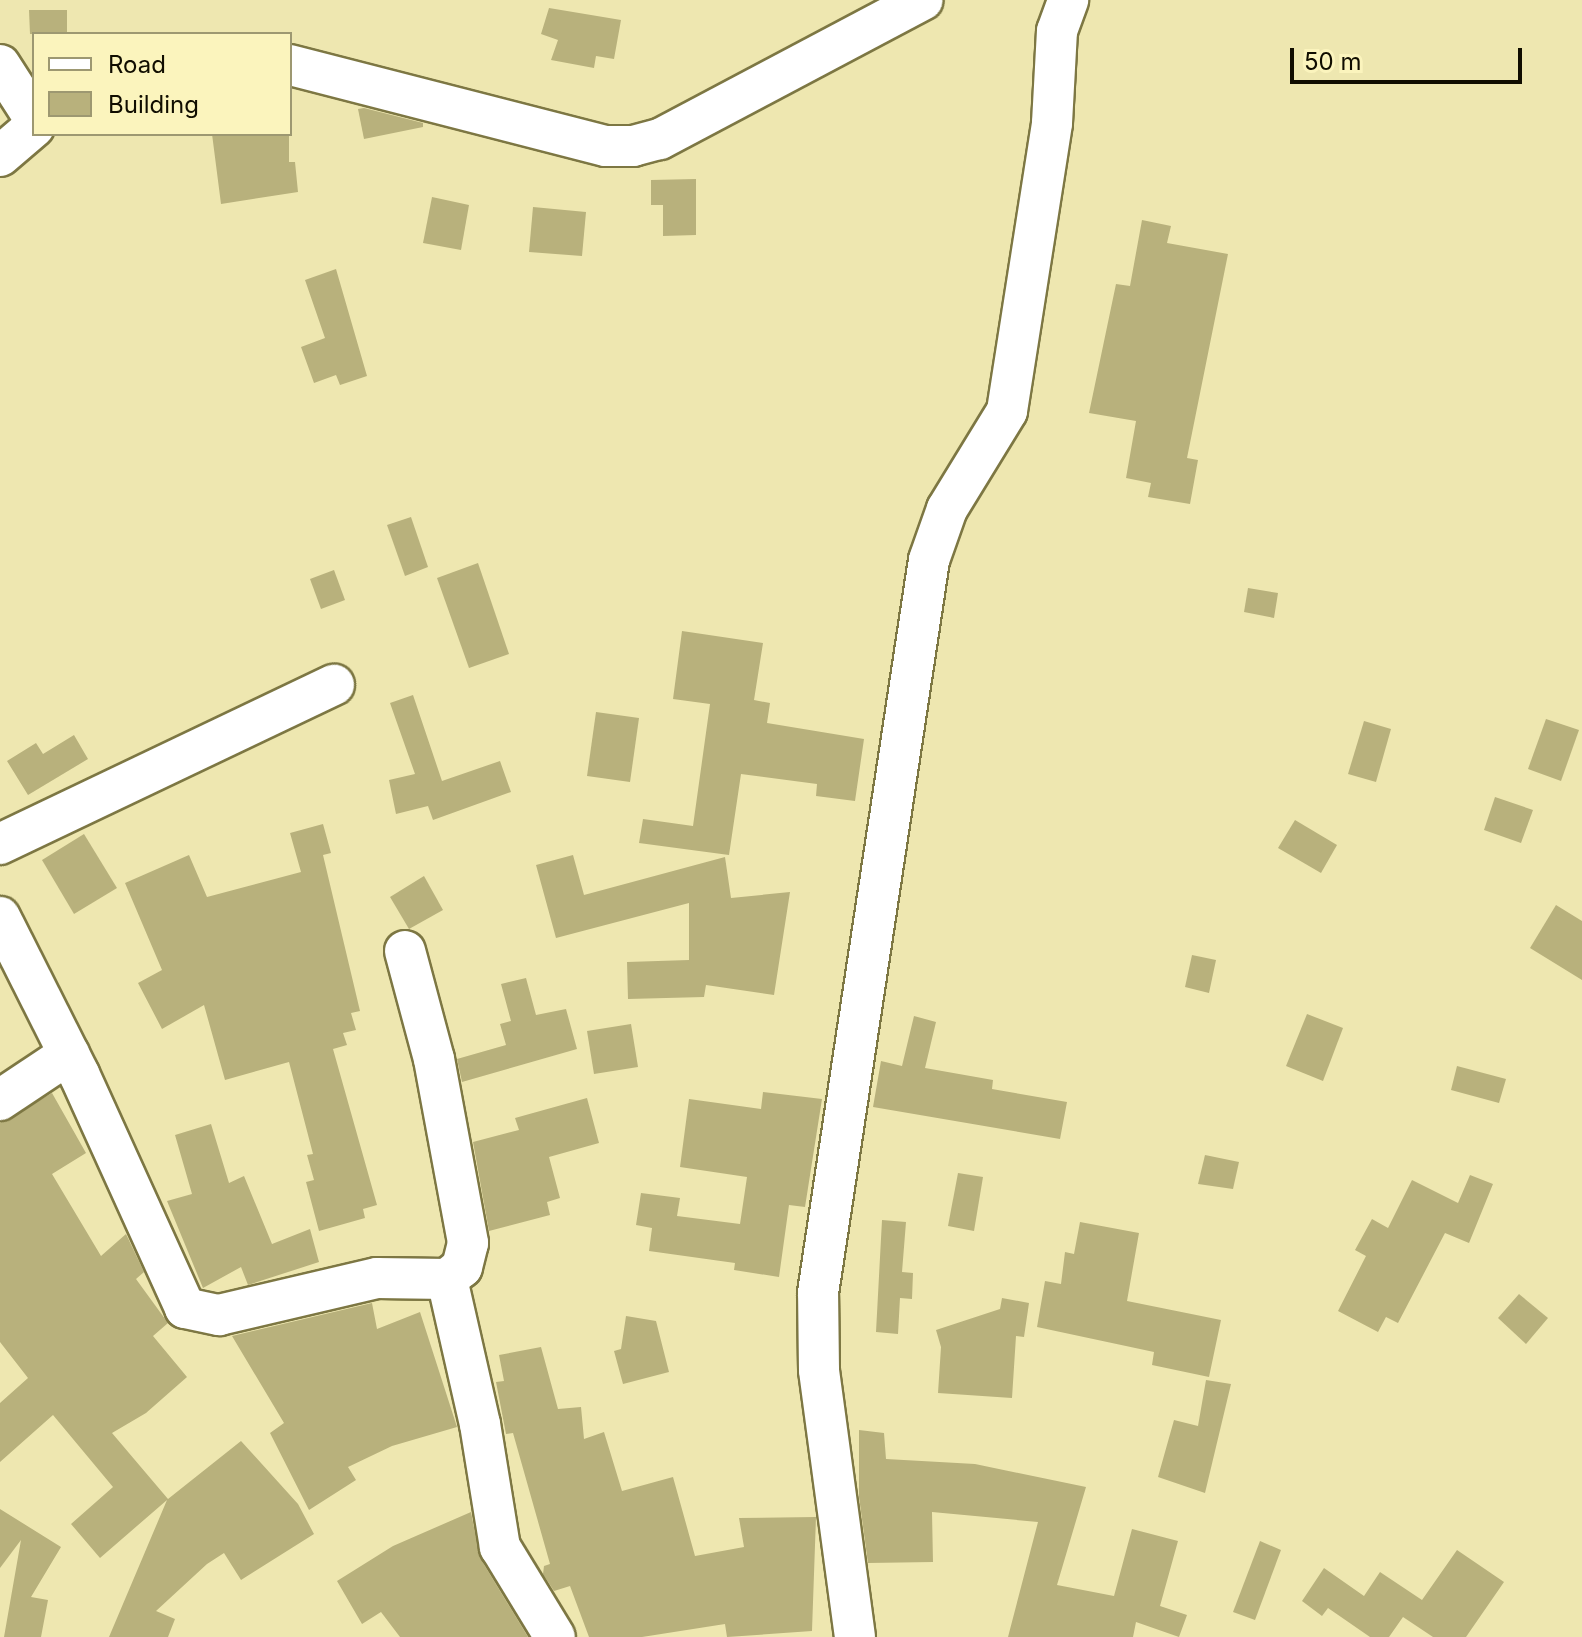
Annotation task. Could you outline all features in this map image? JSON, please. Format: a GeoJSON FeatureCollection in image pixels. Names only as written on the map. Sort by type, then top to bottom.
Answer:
{"type":"FeatureCollection","features":[{"type":"Feature","properties":{"kind":"street"},"geometry":{"type":"LineString","coordinates":[[292,66],[606,146],[633,146],[660,139],[923,0]]}},
{"type":"Feature","properties":{"kind":"street"},"geometry":{"type":"LineString","coordinates":[[855,1637],[819,1370],[818,1293],[929,560],[947,509],[1007,411],[1052,123],[1057,31],[1068,0]]}},
{"type":"Feature","properties":{"kind":"street"},"geometry":{"type":"LineString","coordinates":[[0,65],[32,115]]}},
{"type":"Feature","properties":{"kind":"street"},"geometry":{"type":"LineString","coordinates":[[0,156],[32,129]]}},
{"type":"Feature","properties":{"kind":"street"},"geometry":{"type":"LineString","coordinates":[[0,844],[334,685]]}},
{"type":"Feature","properties":{"kind":"street"},"geometry":{"type":"LineString","coordinates":[[0,917],[69,1054],[185,1308],[219,1315],[377,1278],[447,1279],[462,1267],[468,1243],[434,1059],[405,951]]}},
{"type":"Feature","properties":{"kind":"street"},"geometry":{"type":"LineString","coordinates":[[0,1100],[69,1054]]}},
{"type":"Feature","properties":{"kind":"street"},"geometry":{"type":"LineString","coordinates":[[447,1279],[480,1424],[500,1547],[555,1637]]}},
{"type":"Feature","properties":{"kind":"building"},"geometry":{"type":"Polygon","coordinates":[[[549,8],[621,20],[614,59],[596,56],[594,68],[551,60],[558,40],[541,34],[549,8]]]}},
{"type":"Feature","properties":{"kind":"building"},"geometry":{"type":"Polygon","coordinates":[[[29,10],[67,10],[67,32],[30,34],[29,10]]]}},
{"type":"Feature","properties":{"kind":"building"},"geometry":{"type":"Polygon","coordinates":[[[358,109],[423,123],[423,127],[364,139],[358,109]]]}},
{"type":"Feature","properties":{"kind":"building"},"geometry":{"type":"Polygon","coordinates":[[[212,136],[289,136],[289,162],[295,162],[298,192],[221,204],[212,136]]]}},
{"type":"Feature","properties":{"kind":"building"},"geometry":{"type":"Polygon","coordinates":[[[696,179],[696,235],[663,236],[663,205],[651,205],[651,180],[696,179]]]}},
{"type":"Feature","properties":{"kind":"building"},"geometry":{"type":"Polygon","coordinates":[[[432,197],[469,205],[461,250],[423,243],[432,197]]]}},
{"type":"Feature","properties":{"kind":"building"},"geometry":{"type":"Polygon","coordinates":[[[533,207],[586,212],[582,256],[529,252],[533,207]]]}},
{"type":"Feature","properties":{"kind":"building"},"geometry":{"type":"Polygon","coordinates":[[[1142,220],[1171,226],[1167,243],[1228,254],[1187,458],[1198,460],[1190,504],[1148,497],[1151,483],[1126,478],[1136,421],[1089,413],[1116,284],[1130,286],[1142,220]]]}},
{"type":"Feature","properties":{"kind":"building"},"geometry":{"type":"Polygon","coordinates":[[[336,269],[367,376],[340,385],[336,375],[314,383],[301,347],[325,338],[305,280],[336,269]]]}},
{"type":"Feature","properties":{"kind":"building"},"geometry":{"type":"Polygon","coordinates":[[[411,517],[428,567],[405,576],[387,525],[411,517]]]}},
{"type":"Feature","properties":{"kind":"building"},"geometry":{"type":"Polygon","coordinates":[[[478,563],[509,654],[469,668],[437,578],[478,563]]]}},
{"type":"Feature","properties":{"kind":"building"},"geometry":{"type":"Polygon","coordinates":[[[334,570],[345,600],[321,609],[310,579],[334,570]]]}},
{"type":"Feature","properties":{"kind":"building"},"geometry":{"type":"Polygon","coordinates":[[[1248,588],[1278,593],[1274,618],[1244,612],[1248,588]]]}},
{"type":"Feature","properties":{"kind":"building"},"geometry":{"type":"Polygon","coordinates":[[[682,631],[763,643],[754,700],[770,703],[767,723],[864,739],[855,801],[816,796],[817,784],[741,774],[729,855],[639,843],[643,819],[693,826],[710,704],[673,699],[682,631]]]}},
{"type":"Feature","properties":{"kind":"building"},"geometry":{"type":"Polygon","coordinates":[[[413,695],[442,781],[500,761],[511,792],[433,820],[428,806],[396,814],[389,780],[415,774],[390,703],[413,695]]]}},
{"type":"Feature","properties":{"kind":"building"},"geometry":{"type":"Polygon","coordinates":[[[596,712],[639,718],[630,782],[587,776],[596,712]]]}},
{"type":"Feature","properties":{"kind":"building"},"geometry":{"type":"Polygon","coordinates":[[[1546,719],[1579,730],[1561,781],[1528,769],[1546,719]]]}},
{"type":"Feature","properties":{"kind":"building"},"geometry":{"type":"Polygon","coordinates":[[[1364,721],[1391,729],[1376,782],[1348,774],[1364,721]]]}},
{"type":"Feature","properties":{"kind":"building"},"geometry":{"type":"Polygon","coordinates":[[[74,735],[88,759],[28,795],[7,761],[36,743],[43,754],[74,735]]]}},
{"type":"Feature","properties":{"kind":"building"},"geometry":{"type":"Polygon","coordinates":[[[1495,797],[1533,810],[1521,843],[1484,830],[1495,797]]]}},
{"type":"Feature","properties":{"kind":"building"},"geometry":{"type":"Polygon","coordinates":[[[1295,820],[1337,845],[1321,873],[1278,848],[1295,820]]]}},
{"type":"Feature","properties":{"kind":"building"},"geometry":{"type":"Polygon","coordinates":[[[323,824],[331,853],[323,855],[360,1011],[351,1013],[356,1030],[343,1033],[347,1045],[333,1049],[377,1205],[363,1209],[365,1218],[319,1231],[306,1182],[314,1180],[307,1155],[313,1154],[289,1062],[225,1080],[204,1005],[162,1029],[138,983],[162,970],[125,883],[189,855],[207,897],[301,872],[290,833],[323,824]]]}},
{"type":"Feature","properties":{"kind":"building"},"geometry":{"type":"Polygon","coordinates":[[[84,834],[117,888],[74,914],[42,860],[84,834]]]}},
{"type":"Feature","properties":{"kind":"building"},"geometry":{"type":"Polygon","coordinates":[[[573,855],[584,895],[725,857],[731,898],[790,892],[774,995],[706,985],[704,997],[628,999],[627,962],[689,960],[689,903],[556,938],[536,865],[573,855]]]}},
{"type":"Feature","properties":{"kind":"building"},"geometry":{"type":"Polygon","coordinates":[[[424,876],[443,910],[409,929],[390,897],[424,876]]]}},
{"type":"Feature","properties":{"kind":"building"},"geometry":{"type":"Polygon","coordinates":[[[1556,905],[1582,921],[1582,980],[1530,948],[1556,905]]]}},
{"type":"Feature","properties":{"kind":"building"},"geometry":{"type":"Polygon","coordinates":[[[1192,955],[1216,960],[1209,993],[1185,987],[1192,955]]]}},
{"type":"Feature","properties":{"kind":"building"},"geometry":{"type":"Polygon","coordinates":[[[526,978],[536,1015],[566,1009],[577,1049],[462,1082],[457,1059],[506,1045],[500,1024],[511,1021],[501,984],[526,978]]]}},
{"type":"Feature","properties":{"kind":"building"},"geometry":{"type":"Polygon","coordinates":[[[1307,1014],[1343,1028],[1323,1081],[1286,1066],[1307,1014]]]}},
{"type":"Feature","properties":{"kind":"building"},"geometry":{"type":"Polygon","coordinates":[[[914,1016],[936,1022],[925,1068],[993,1080],[992,1089],[1067,1102],[1060,1139],[873,1107],[881,1061],[902,1066],[914,1016]]]}},
{"type":"Feature","properties":{"kind":"building"},"geometry":{"type":"Polygon","coordinates":[[[631,1024],[638,1067],[594,1074],[587,1031],[631,1024]]]}},
{"type":"Feature","properties":{"kind":"building"},"geometry":{"type":"Polygon","coordinates":[[[1457,1066],[1506,1079],[1499,1103],[1451,1090],[1457,1066]]]}},
{"type":"Feature","properties":{"kind":"building"},"geometry":{"type":"Polygon","coordinates":[[[763,1092],[822,1099],[805,1207],[789,1205],[779,1277],[734,1270],[735,1263],[649,1251],[652,1228],[636,1225],[641,1193],[680,1198],[677,1216],[740,1224],[747,1177],[680,1167],[689,1099],[761,1109],[763,1092]]]}},
{"type":"Feature","properties":{"kind":"building"},"geometry":{"type":"Polygon","coordinates":[[[52,1093],[86,1153],[52,1174],[101,1256],[126,1234],[144,1272],[136,1279],[168,1323],[153,1336],[187,1377],[146,1413],[112,1433],[168,1499],[241,1441],[298,1504],[314,1534],[241,1580],[224,1553],[207,1564],[156,1611],[175,1619],[168,1637],[109,1637],[167,1500],[100,1558],[71,1524],[113,1487],[53,1415],[0,1462],[0,1403],[28,1378],[0,1342],[0,1123],[52,1093]]]}},
{"type":"Feature","properties":{"kind":"building"},"geometry":{"type":"Polygon","coordinates":[[[587,1098],[599,1143],[549,1157],[560,1198],[547,1202],[550,1215],[489,1231],[473,1142],[519,1130],[515,1118],[587,1098]]]}},
{"type":"Feature","properties":{"kind":"building"},"geometry":{"type":"Polygon","coordinates":[[[211,1124],[229,1183],[244,1176],[272,1244],[310,1229],[319,1262],[248,1285],[241,1267],[203,1288],[167,1201],[192,1194],[175,1135],[211,1124]]]}},
{"type":"Feature","properties":{"kind":"building"},"geometry":{"type":"Polygon","coordinates":[[[1205,1155],[1239,1162],[1233,1189],[1198,1184],[1205,1155]]]}},
{"type":"Feature","properties":{"kind":"building"},"geometry":{"type":"Polygon","coordinates":[[[958,1173],[983,1177],[974,1231],[948,1226],[958,1173]]]}},
{"type":"Feature","properties":{"kind":"building"},"geometry":{"type":"Polygon","coordinates":[[[1470,1175],[1493,1184],[1469,1243],[1445,1233],[1398,1323],[1386,1317],[1378,1332],[1338,1311],[1366,1256],[1355,1250],[1372,1219],[1388,1228],[1412,1180],[1458,1203],[1470,1175]]]}},
{"type":"Feature","properties":{"kind":"building"},"geometry":{"type":"Polygon","coordinates":[[[882,1220],[906,1222],[902,1272],[913,1273],[912,1299],[900,1298],[898,1334],[876,1332],[882,1220]]]}},
{"type":"Feature","properties":{"kind":"building"},"geometry":{"type":"Polygon","coordinates":[[[1080,1222],[1139,1233],[1127,1301],[1221,1320],[1209,1377],[1152,1365],[1154,1352],[1037,1327],[1045,1281],[1061,1284],[1065,1252],[1074,1254],[1080,1222]]]}},
{"type":"Feature","properties":{"kind":"building"},"geometry":{"type":"Polygon","coordinates":[[[1519,1294],[1548,1318],[1526,1344],[1498,1318],[1519,1294]]]}},
{"type":"Feature","properties":{"kind":"building"},"geometry":{"type":"Polygon","coordinates":[[[1002,1298],[1029,1303],[1024,1337],[1016,1336],[1012,1398],[938,1393],[941,1347],[936,1330],[1000,1309],[1002,1298]]]}},
{"type":"Feature","properties":{"kind":"building"},"geometry":{"type":"Polygon","coordinates":[[[372,1303],[377,1329],[420,1312],[457,1427],[392,1446],[348,1467],[356,1480],[309,1510],[270,1433],[284,1423],[232,1336],[372,1303]]]}},
{"type":"Feature","properties":{"kind":"building"},"geometry":{"type":"Polygon","coordinates":[[[626,1316],[656,1321],[669,1372],[623,1384],[614,1351],[621,1349],[626,1316]]]}},
{"type":"Feature","properties":{"kind":"building"},"geometry":{"type":"Polygon","coordinates":[[[541,1347],[558,1409],[581,1407],[584,1439],[604,1432],[622,1491],[673,1477],[695,1556],[744,1547],[739,1518],[816,1517],[812,1631],[727,1637],[725,1624],[642,1637],[589,1637],[570,1586],[554,1591],[543,1574],[544,1566],[550,1564],[513,1433],[506,1434],[496,1382],[504,1381],[499,1355],[541,1347]]]}},
{"type":"Feature","properties":{"kind":"building"},"geometry":{"type":"Polygon","coordinates":[[[1206,1380],[1231,1384],[1205,1493],[1158,1477],[1174,1420],[1198,1426],[1206,1380]]]}},
{"type":"Feature","properties":{"kind":"building"},"geometry":{"type":"Polygon","coordinates":[[[859,1430],[884,1433],[886,1459],[975,1464],[1086,1487],[1057,1585],[1114,1596],[1132,1529],[1178,1541],[1160,1606],[1187,1615],[1179,1637],[1136,1622],[1133,1637],[1008,1637],[1038,1522],[932,1512],[933,1562],[868,1563],[859,1497],[859,1430]]]}},
{"type":"Feature","properties":{"kind":"building"},"geometry":{"type":"Polygon","coordinates":[[[0,1509],[61,1547],[31,1597],[48,1600],[41,1637],[4,1637],[21,1540],[0,1568],[0,1509]]]}},
{"type":"Feature","properties":{"kind":"building"},"geometry":{"type":"Polygon","coordinates":[[[471,1512],[480,1558],[528,1637],[400,1637],[381,1612],[362,1624],[337,1581],[393,1546],[471,1512]]]}},
{"type":"Feature","properties":{"kind":"building"},"geometry":{"type":"Polygon","coordinates":[[[1260,1541],[1281,1550],[1255,1620],[1233,1612],[1260,1541]]]}},
{"type":"Feature","properties":{"kind":"building"},"geometry":{"type":"Polygon","coordinates":[[[1457,1550],[1504,1582],[1466,1637],[1433,1637],[1403,1617],[1389,1637],[1370,1637],[1328,1608],[1322,1616],[1302,1601],[1324,1568],[1364,1596],[1380,1572],[1422,1600],[1457,1550]]]}}]}
